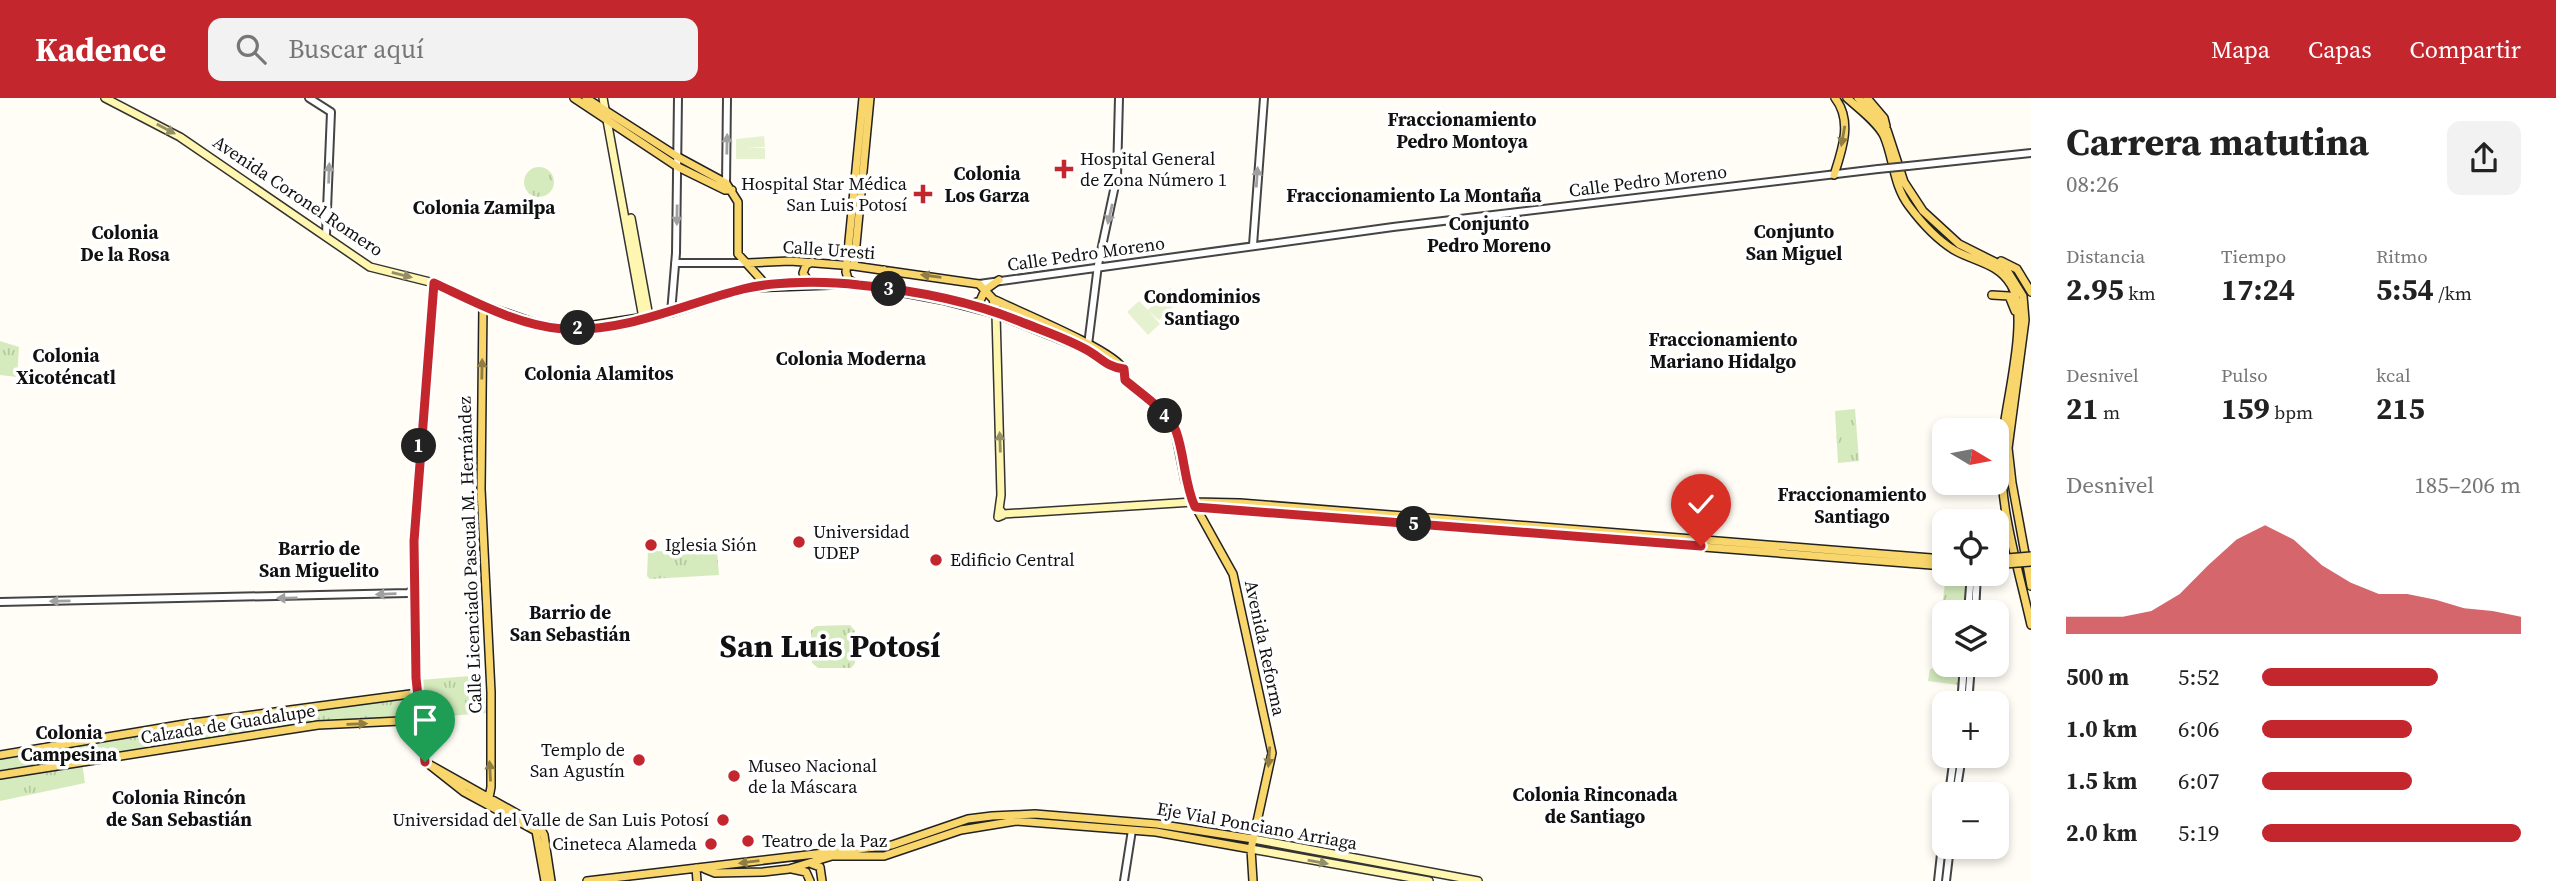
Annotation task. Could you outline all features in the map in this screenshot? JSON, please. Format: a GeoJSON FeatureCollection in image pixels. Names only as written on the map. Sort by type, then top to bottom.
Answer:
{"type":"FeatureCollection","features":[{"type":"Feature","properties":{"kind":"main road","name":"Avenida Coronel Romero"},"geometry":{"type":"LineString","coordinates":[[105,98],[180,137],[326,234],[370,267],[434,283],[483,305],[560,329]]}},
{"type":"Feature","properties":{"kind":"main road"},"geometry":{"type":"LineString","coordinates":[[574,98],[728,188],[738,202],[738,254],[767,285]]}},
{"type":"Feature","properties":{"kind":"main road"},"geometry":{"type":"LineString","coordinates":[[586,98],[678,167],[698,172]]}},
{"type":"Feature","properties":{"kind":"main road"},"geometry":{"type":"LineString","coordinates":[[605,98],[646,318]]}},
{"type":"Feature","properties":{"kind":"main road"},"geometry":{"type":"LineString","coordinates":[[851,265],[863,98]]}},
{"type":"Feature","properties":{"kind":"main road"},"geometry":{"type":"LineString","coordinates":[[857,284],[847,276],[851,265],[870,98]]}},
{"type":"Feature","properties":{"kind":"main road"},"geometry":{"type":"LineString","coordinates":[[1834,175],[1845,127],[1843,112],[1835,98]]}},
{"type":"Feature","properties":{"kind":"main road"},"geometry":{"type":"LineString","coordinates":[[1847,98],[1883,135],[1898,188],[1907,203],[1938,239],[2002,273],[2014,290],[2019,321],[2002,443],[2002,466],[2011,531],[2031,625]]}},
{"type":"Feature","properties":{"kind":"main road"},"geometry":{"type":"LineString","coordinates":[[1858,98],[1887,130]]}},
{"type":"Feature","properties":{"kind":"main road"},"geometry":{"type":"LineString","coordinates":[[1867,98],[1884,118],[1903,182],[1923,211],[1959,244],[2017,269],[2031,292]]}},
{"type":"Feature","properties":{"kind":"main road"},"geometry":{"type":"LineString","coordinates":[[1993,258],[2005,267],[2015,280],[2025,309],[2008,448],[2031,586]]}},
{"type":"Feature","properties":{"kind":"main road"},"geometry":{"type":"LineString","coordinates":[[763,262],[762,275],[767,285]]}},
{"type":"Feature","properties":{"kind":"main road"},"geometry":{"type":"LineString","coordinates":[[812,285],[805,281],[803,273],[806,265],[813,262]]}},
{"type":"Feature","properties":{"kind":"main road","name":"Calle Uresti"},"geometry":{"type":"LineString","coordinates":[[747,263],[813,262],[851,265],[979,284]]}},
{"type":"Feature","properties":{"kind":"main road"},"geometry":{"type":"LineString","coordinates":[[881,288],[887,286],[890,280],[884,270]]}},
{"type":"Feature","properties":{"kind":"main road"},"geometry":{"type":"LineString","coordinates":[[967,305],[981,301],[985,290],[999,280]]}},
{"type":"Feature","properties":{"kind":"main road"},"geometry":{"type":"LineString","coordinates":[[434,283],[415,494],[418,693],[425,762],[489,801],[541,828],[545,881]]}},
{"type":"Feature","properties":{"kind":"main road","name":"Avenida Reforma"},"geometry":{"type":"LineString","coordinates":[[560,329],[671,313],[713,297],[767,285],[857,284],[967,305],[1088,347]]}},
{"type":"Feature","properties":{"kind":"main road"},"geometry":{"type":"LineString","coordinates":[[979,284],[993,299],[996,314],[1002,512],[1108,505],[1176,504],[1932,558]]}},
{"type":"Feature","properties":{"kind":"main road"},"geometry":{"type":"LineString","coordinates":[[1992,295],[2009,296],[2019,321]]}},
{"type":"Feature","properties":{"kind":"main road","name":"Avenida Reforma"},"geometry":{"type":"LineString","coordinates":[[993,299],[1088,347],[1124,369],[1125,380],[1160,411],[1175,430],[1185,481],[1194,505],[1233,574],[1272,753],[1251,849],[1253,881]]}},
{"type":"Feature","properties":{"kind":"main road","name":"Calle Licenciado Pascual M. Hernández"},"geometry":{"type":"LineString","coordinates":[[483,305],[481,489],[490,715],[489,801]]}},
{"type":"Feature","properties":{"kind":"main road"},"geometry":{"type":"LineString","coordinates":[[1275,510],[1932,565]]}},
{"type":"Feature","properties":{"kind":"main road"},"geometry":{"type":"LineString","coordinates":[[2009,561],[2031,556]]}},
{"type":"Feature","properties":{"kind":"main road"},"geometry":{"type":"LineString","coordinates":[[2009,562],[2031,562]]}},
{"type":"Feature","properties":{"kind":"main road","name":"Calzada de Guadalupe"},"geometry":{"type":"LineString","coordinates":[[0,755],[185,724],[418,693]]}},
{"type":"Feature","properties":{"kind":"main road","name":"Calzada de Guadalupe"},"geometry":{"type":"LineString","coordinates":[[0,775],[318,725],[421,720]]}},
{"type":"Feature","properties":{"kind":"main road","name":"Eje Vial Ponciano Arriaga"},"geometry":{"type":"LineString","coordinates":[[823,855],[892,845],[968,819],[1035,814],[1157,824],[1478,881]]}},
{"type":"Feature","properties":{"kind":"main road","name":"Eje Vial Ponciano Arriaga"},"geometry":{"type":"LineString","coordinates":[[823,855],[866,858],[884,856],[961,830],[1016,821],[1208,839],[1429,881]]}},
{"type":"Feature","properties":{"kind":"main road"},"geometry":{"type":"LineString","coordinates":[[542,841],[551,881]]}},
{"type":"Feature","properties":{"kind":"main road"},"geometry":{"type":"LineString","coordinates":[[801,866],[823,855]]}},
{"type":"Feature","properties":{"kind":"main road"},"geometry":{"type":"LineString","coordinates":[[587,881],[823,855]]}},
{"type":"Feature","properties":{"kind":"main road"},"geometry":{"type":"LineString","coordinates":[[823,855],[824,881]]}},
{"type":"Feature","properties":{"kind":"main road"},"geometry":{"type":"LineString","coordinates":[[699,868],[732,874],[817,864],[824,881]]}},
{"type":"Feature","properties":{"kind":"main road"},"geometry":{"type":"LineString","coordinates":[[697,881],[699,868]]}},
{"type":"Feature","properties":{"kind":"main road"},"geometry":{"type":"LineString","coordinates":[[789,869],[806,872],[810,881]]}},
{"type":"Feature","properties":{"kind":"main road"},"geometry":{"type":"LineString","coordinates":[[714,881],[732,874]]}},
{"type":"Feature","properties":{"kind":"street"},"geometry":{"type":"LineString","coordinates":[[309,98],[331,112],[326,234]]}},
{"type":"Feature","properties":{"kind":"street"},"geometry":{"type":"LineString","coordinates":[[671,313],[676,263],[678,98]]}},
{"type":"Feature","properties":{"kind":"street"},"geometry":{"type":"LineString","coordinates":[[727,98],[728,188]]}},
{"type":"Feature","properties":{"kind":"street"},"geometry":{"type":"LineString","coordinates":[[1088,347],[1098,265],[1117,176],[1119,98]]}},
{"type":"Feature","properties":{"kind":"street"},"geometry":{"type":"LineString","coordinates":[[1253,245],[1264,98]]}},
{"type":"Feature","properties":{"kind":"street","name":"Calle Pedro Moreno"},"geometry":{"type":"LineString","coordinates":[[979,284],[1098,265],[1600,201],[2031,153]]}},
{"type":"Feature","properties":{"kind":"street","name":"Calle Uresti"},"geometry":{"type":"LineString","coordinates":[[676,263],[747,263]]}},
{"type":"Feature","properties":{"kind":"street"},"geometry":{"type":"LineString","coordinates":[[0,602],[301,598],[408,593],[415,588]]}},
{"type":"Feature","properties":{"kind":"street"},"geometry":{"type":"LineString","coordinates":[[1124,881],[1133,833]]}},
{"type":"Feature","properties":{"kind":"street"},"geometry":{"type":"LineString","coordinates":[[1938,881],[1940,859]]}},
{"type":"Feature","properties":{"kind":"street"},"geometry":{"type":"LineString","coordinates":[[1946,881],[1949,859]]}},
{"type":"Feature","properties":{"kind":"green space"},"geometry":{"type":"Polygon","coordinates":[[[764,136],[765,147],[746,148],[765,148],[765,159],[736,159],[736,139],[764,136]]]}},
{"type":"Feature","properties":{"kind":"green space"},"geometry":{"type":"Polygon","coordinates":[[[539,167],[545,168],[553,176],[553,188],[545,196],[539,197],[533,196],[525,188],[524,182],[525,176],[533,168],[539,167]]]}},
{"type":"Feature","properties":{"kind":"green space"},"geometry":{"type":"Polygon","coordinates":[[[1170,288],[1181,299],[1159,320],[1149,311],[1160,324],[1148,335],[1127,312],[1139,301],[1148,310],[1170,288]]]}},
{"type":"Feature","properties":{"kind":"green space"},"geometry":{"type":"Polygon","coordinates":[[[0,341],[19,347],[17,377],[0,375],[0,341]]]}},
{"type":"Feature","properties":{"kind":"green space"},"geometry":{"type":"Polygon","coordinates":[[[1855,409],[1859,461],[1838,463],[1835,411],[1855,409]]]}},
{"type":"Feature","properties":{"kind":"green space"},"geometry":{"type":"Polygon","coordinates":[[[648,551],[717,552],[719,575],[650,579],[647,576],[648,551]]]}},
{"type":"Feature","properties":{"kind":"green space"},"geometry":{"type":"Polygon","coordinates":[[[1945,586],[1968,586],[1966,600],[1943,600],[1945,586]]]}},
{"type":"Feature","properties":{"kind":"green space"},"geometry":{"type":"Polygon","coordinates":[[[850,625],[855,631],[855,663],[851,668],[818,668],[812,663],[811,630],[816,626],[850,625]]]}},
{"type":"Feature","properties":{"kind":"green space"},"geometry":{"type":"Polygon","coordinates":[[[1930,669],[1932,677],[1959,677],[1958,685],[1928,681],[1930,669]]]}},
{"type":"Feature","properties":{"kind":"green space"},"geometry":{"type":"Polygon","coordinates":[[[483,675],[486,713],[423,718],[420,680],[483,675]]]}},
{"type":"Feature","properties":{"kind":"green space"},"geometry":{"type":"Polygon","coordinates":[[[417,697],[420,718],[289,726],[86,761],[82,763],[85,783],[0,801],[0,758],[279,714],[417,697]]]}},
{"type":"Feature","properties":{"kind":"place","name":"Hospital General de Zona Número 1"},"geometry":{"type":"Point","coordinates":[1064,169]}},
{"type":"Feature","properties":{"kind":"place","name":"Hospital Star Médica San Luis Potosí"},"geometry":{"type":"Point","coordinates":[923,194]}},
{"type":"Feature","properties":{"kind":"place","name":"Universidad UDEP"},"geometry":{"type":"Point","coordinates":[799,542]}},
{"type":"Feature","properties":{"kind":"place","name":"Iglesia Sión"},"geometry":{"type":"Point","coordinates":[651,545]}},
{"type":"Feature","properties":{"kind":"place","name":"Edificio Central"},"geometry":{"type":"Point","coordinates":[936,560]}},
{"type":"Feature","properties":{"kind":"place","name":"Templo de San Agustín"},"geometry":{"type":"Point","coordinates":[639,760]}},
{"type":"Feature","properties":{"kind":"place","name":"Museo Nacional de la Máscara"},"geometry":{"type":"Point","coordinates":[734,776]}},
{"type":"Feature","properties":{"kind":"place","name":"Universidad del Valle de San Luis Potosí"},"geometry":{"type":"Point","coordinates":[723,820]}},
{"type":"Feature","properties":{"kind":"place","name":"Teatro de la Paz"},"geometry":{"type":"Point","coordinates":[748,841]}},
{"type":"Feature","properties":{"kind":"place","name":"Cineteca Alameda"},"geometry":{"type":"Point","coordinates":[711,844]}},
{"type":"Feature","properties":{"kind":"district","name":"Fraccionamiento Pedro Montoya"},"geometry":{"type":"Point","coordinates":[1462,130]}},
{"type":"Feature","properties":{"kind":"district","name":"Colonia Los Garza"},"geometry":{"type":"Point","coordinates":[987,184]}},
{"type":"Feature","properties":{"kind":"district","name":"Fraccionamiento La Montaña"},"geometry":{"type":"Point","coordinates":[1414,195]}},
{"type":"Feature","properties":{"kind":"district","name":"Colonia Zamilpa"},"geometry":{"type":"Point","coordinates":[484,207]}},
{"type":"Feature","properties":{"kind":"district","name":"Conjunto Pedro Moreno"},"geometry":{"type":"Point","coordinates":[1489,234]}},
{"type":"Feature","properties":{"kind":"district","name":"Conjunto San Miguel"},"geometry":{"type":"Point","coordinates":[1794,242]}},
{"type":"Feature","properties":{"kind":"district","name":"Colonia De la Rosa"},"geometry":{"type":"Point","coordinates":[125,243]}},
{"type":"Feature","properties":{"kind":"district","name":"Condominios Santiago"},"geometry":{"type":"Point","coordinates":[1202,307]}},
{"type":"Feature","properties":{"kind":"district","name":"Fraccionamiento Mariano Hidalgo"},"geometry":{"type":"Point","coordinates":[1723,350]}},
{"type":"Feature","properties":{"kind":"district","name":"Colonia Moderna"},"geometry":{"type":"Point","coordinates":[851,358]}},
{"type":"Feature","properties":{"kind":"district","name":"Colonia Xicoténcatl"},"geometry":{"type":"Point","coordinates":[66,366]}},
{"type":"Feature","properties":{"kind":"district","name":"Colonia Alamitos"},"geometry":{"type":"Point","coordinates":[599,373]}},
{"type":"Feature","properties":{"kind":"district","name":"Fraccionamiento Santiago"},"geometry":{"type":"Point","coordinates":[1852,505]}},
{"type":"Feature","properties":{"kind":"district","name":"Barrio de San Miguelito"},"geometry":{"type":"Point","coordinates":[319,559]}},
{"type":"Feature","properties":{"kind":"district","name":"Barrio de San Sebastián"},"geometry":{"type":"Point","coordinates":[570,623]}},
{"type":"Feature","properties":{"kind":"district","name":"San Luis Potosí"},"geometry":{"type":"Point","coordinates":[830,646]}},
{"type":"Feature","properties":{"kind":"district","name":"Colonia Campesina"},"geometry":{"type":"Point","coordinates":[69,743]}},
{"type":"Feature","properties":{"kind":"district","name":"Colonia Rinconada de Santiago"},"geometry":{"type":"Point","coordinates":[1595,805]}},
{"type":"Feature","properties":{"kind":"district","name":"Colonia Rincón de San Sebastián"},"geometry":{"type":"Point","coordinates":[179,808]}},
{"type":"Feature","properties":{"kind":"route"},"geometry":{"type":"LineString","coordinates":[[425,762],[416,678],[414,541],[415,494],[434,283],[483,305],[560,329],[600,326],[671,313],[713,297],[766,285],[857,284],[967,305],[1018,321],[1070,342],[1113,368],[1124,369],[1125,380],[1160,411],[1175,430],[1185,481],[1195,507],[1701,546]]}}]}
